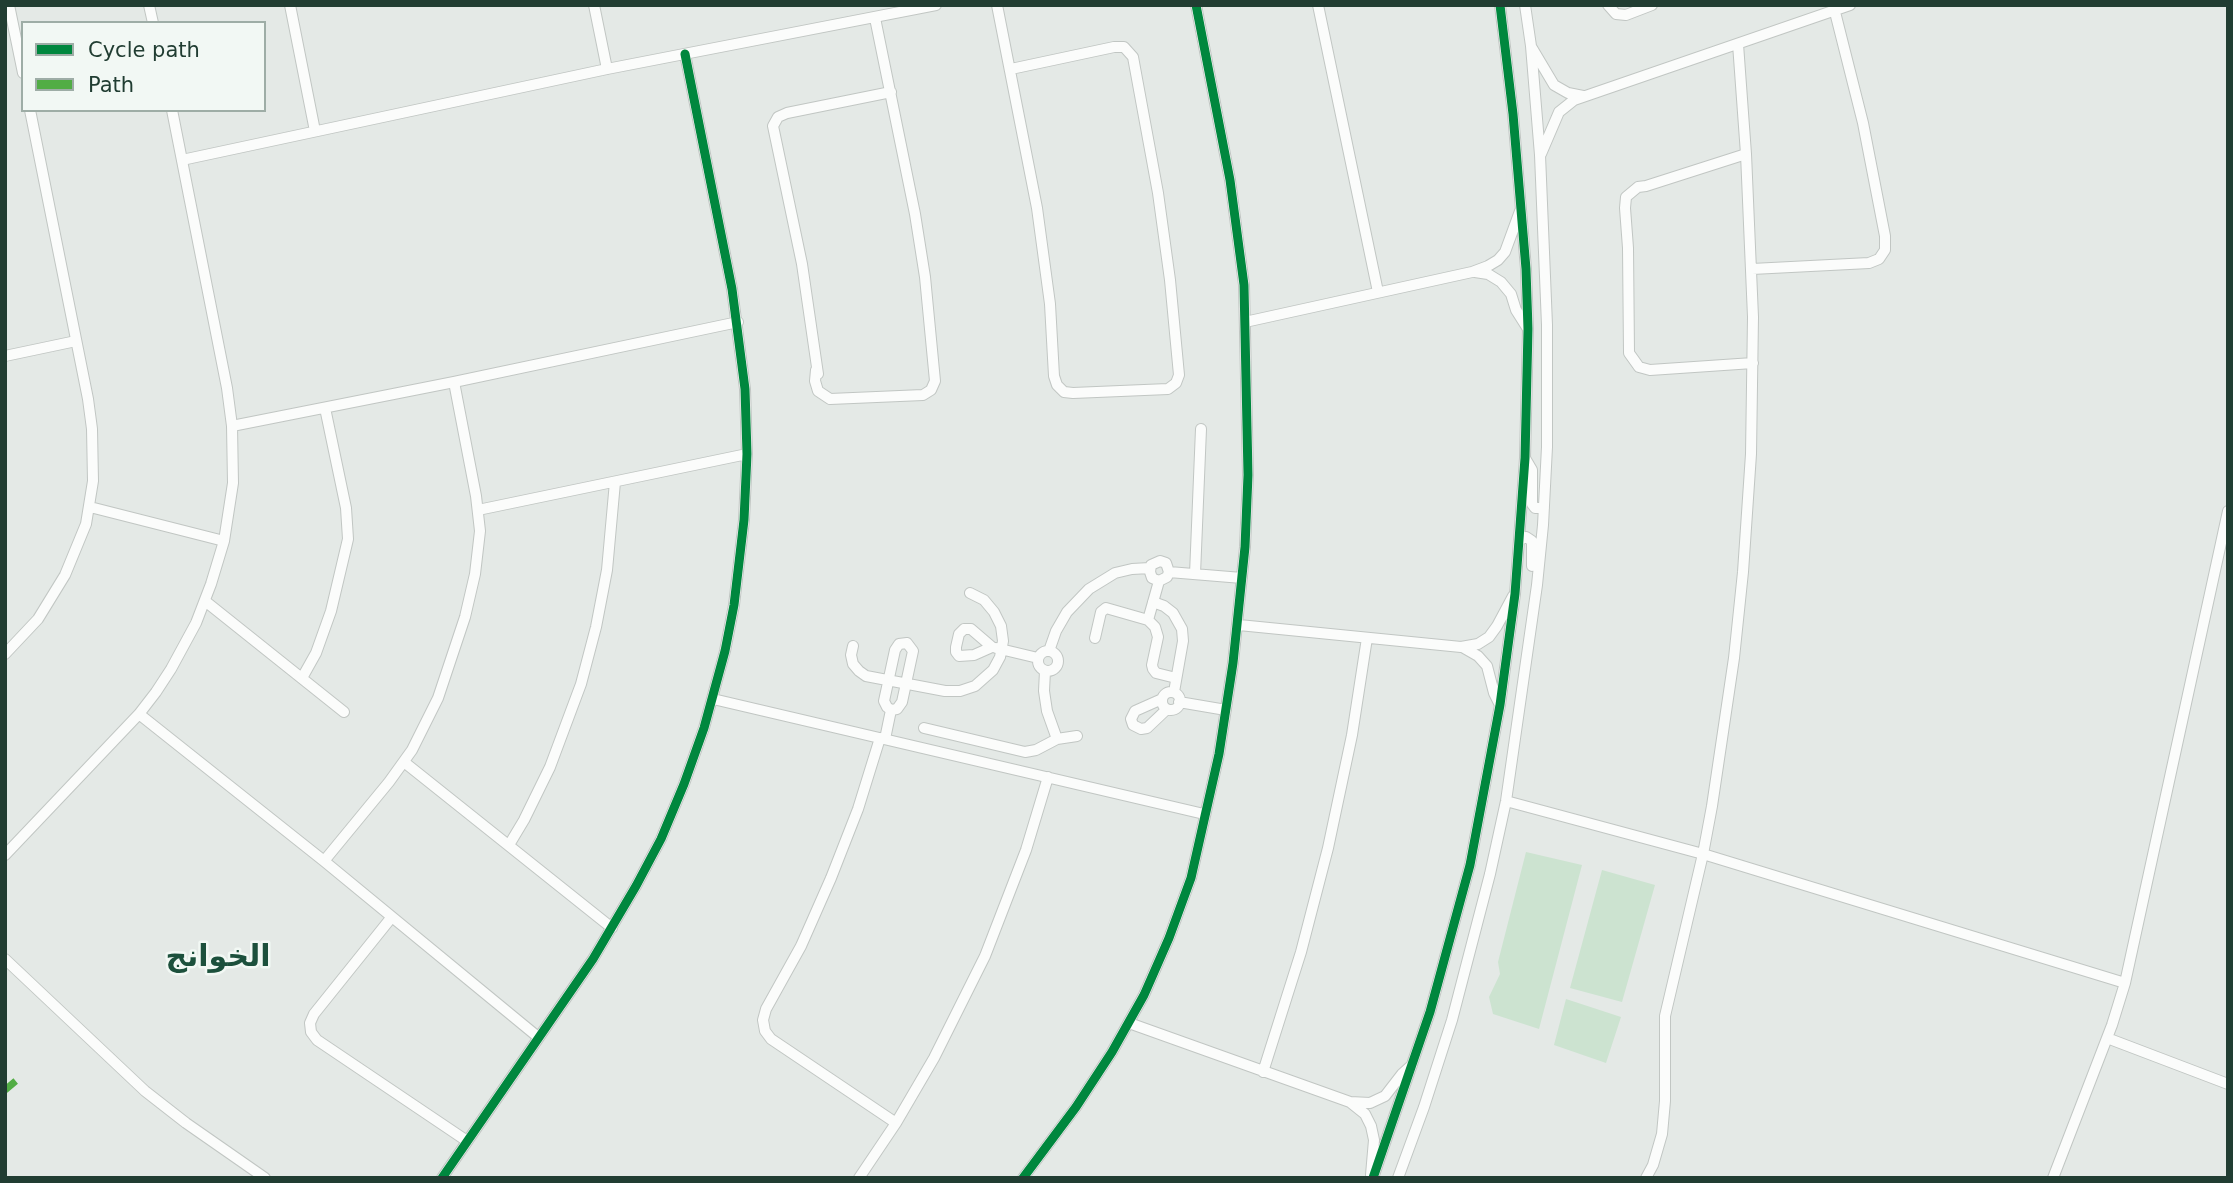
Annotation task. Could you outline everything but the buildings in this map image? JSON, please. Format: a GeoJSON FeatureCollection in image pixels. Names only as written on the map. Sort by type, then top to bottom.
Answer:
{"type":"FeatureCollection","features":[{"type":"Feature","properties":{"kind":"street"},"geometry":{"type":"LineString","coordinates":[[9,5],[21,64]]}},
{"type":"Feature","properties":{"kind":"street"},"geometry":{"type":"LineString","coordinates":[[290,5],[315,131]]}},
{"type":"Feature","properties":{"kind":"street"},"geometry":{"type":"LineString","coordinates":[[594,5],[607,69]]}},
{"type":"Feature","properties":{"kind":"street"},"geometry":{"type":"LineString","coordinates":[[182,160],[607,69],[936,5]]}},
{"type":"Feature","properties":{"kind":"street"},"geometry":{"type":"LineString","coordinates":[[997,5],[1042,237],[1055,381],[1060,389],[1069,393],[1168,389],[1176,383],[1179,375],[1165,236],[1136,73],[1125,55],[1105,49],[1011,69]]}},
{"type":"Feature","properties":{"kind":"street"},"geometry":{"type":"LineString","coordinates":[[1023,1178],[1076,1107],[1129,1023],[1157,967],[1181,908],[1191,878],[1219,754],[1239,625],[1249,439],[1244,285],[1235,215],[1196,5]]}},
{"type":"Feature","properties":{"kind":"street"},"geometry":{"type":"LineString","coordinates":[[1318,5],[1378,292]]}},
{"type":"Feature","properties":{"kind":"street"},"geometry":{"type":"LineString","coordinates":[[1372,1178],[1413,1064],[1470,865],[1500,705],[1515,594],[1525,458],[1528,329],[1512,102],[1500,5]]}},
{"type":"Feature","properties":{"kind":"street"},"geometry":{"type":"LineString","coordinates":[[1398,1178],[1424,1107],[1462,984],[1488,886],[1506,800],[1536,585],[1544,508],[1548,325],[1540,155],[1525,5]]}},
{"type":"Feature","properties":{"kind":"street"},"geometry":{"type":"LineString","coordinates":[[1608,5],[1612,11],[1621,15],[1647,7]]}},
{"type":"Feature","properties":{"kind":"street"},"geometry":{"type":"LineString","coordinates":[[1616,5],[1624,9],[1647,7]]}},
{"type":"Feature","properties":{"kind":"street"},"geometry":{"type":"LineString","coordinates":[[1540,155],[1559,113],[1574,100],[1850,5]]}},
{"type":"Feature","properties":{"kind":"street"},"geometry":{"type":"LineString","coordinates":[[1752,269],[1874,262],[1883,255],[1885,236],[1863,123],[1835,12]]}},
{"type":"Feature","properties":{"kind":"street"},"geometry":{"type":"LineString","coordinates":[[875,18],[891,92],[921,248],[934,365],[927,386],[918,393],[906,396],[846,398],[825,390],[816,370],[807,293],[773,131],[775,121],[782,114],[891,92]]}},
{"type":"Feature","properties":{"kind":"street"},"geometry":{"type":"LineString","coordinates":[[1646,1178],[1658,1150],[1664,1119],[1664,1029],[1667,1004],[1703,854],[1726,720],[1749,491],[1753,363],[1752,269],[1738,44]]}},
{"type":"Feature","properties":{"kind":"street"},"geometry":{"type":"LineString","coordinates":[[1531,46],[1554,85],[1568,93],[1583,96]]}},
{"type":"Feature","properties":{"kind":"street"},"geometry":{"type":"LineString","coordinates":[[442,1178],[612,928],[636,887],[665,830],[684,784],[713,699],[734,605],[744,520],[747,454],[745,390],[738,322],[685,54]]}},
{"type":"Feature","properties":{"kind":"street"},"geometry":{"type":"LineString","coordinates":[[5,654],[38,618],[57,590],[75,552],[90,507],[94,455],[76,341],[30,112]]}},
{"type":"Feature","properties":{"kind":"street"},"geometry":{"type":"LineString","coordinates":[[5,855],[139,714],[172,669],[205,601],[224,541],[233,483],[232,426],[172,112]]}},
{"type":"Feature","properties":{"kind":"street"},"geometry":{"type":"LineString","coordinates":[[1746,154],[1637,187],[1629,193],[1625,202],[1631,358],[1639,367],[1650,370],[1753,363]]}},
{"type":"Feature","properties":{"kind":"street"},"geometry":{"type":"LineString","coordinates":[[1245,322],[1472,272],[1493,264],[1505,252],[1521,208]]}},
{"type":"Feature","properties":{"kind":"street"},"geometry":{"type":"LineString","coordinates":[[1472,272],[1488,274],[1502,282],[1528,329]]}},
{"type":"Feature","properties":{"kind":"street"},"geometry":{"type":"LineString","coordinates":[[232,426],[738,322]]}},
{"type":"Feature","properties":{"kind":"street"},"geometry":{"type":"LineString","coordinates":[[5,356],[76,341]]}},
{"type":"Feature","properties":{"kind":"street"},"geometry":{"type":"LineString","coordinates":[[324,861],[404,762],[429,719],[459,638],[475,573],[480,531],[454,382]]}},
{"type":"Feature","properties":{"kind":"street"},"geometry":{"type":"LineString","coordinates":[[302,678],[316,653],[331,611],[348,539],[346,508],[325,408]]}},
{"type":"Feature","properties":{"kind":"street"},"geometry":{"type":"LineString","coordinates":[[1195,574],[1201,429]]}},
{"type":"Feature","properties":{"kind":"street"},"geometry":{"type":"LineString","coordinates":[[478,510],[747,454]]}},
{"type":"Feature","properties":{"kind":"street"},"geometry":{"type":"LineString","coordinates":[[1525,458],[1532,470],[1532,503],[1535,508],[1544,508]]}},
{"type":"Feature","properties":{"kind":"street"},"geometry":{"type":"LineString","coordinates":[[509,845],[550,767],[572,712],[589,656],[607,570],[615,482]]}},
{"type":"Feature","properties":{"kind":"street"},"geometry":{"type":"LineString","coordinates":[[90,507],[224,541]]}},
{"type":"Feature","properties":{"kind":"street"},"geometry":{"type":"LineString","coordinates":[[2053,1178],[2107,1038],[2125,983],[2228,511]]}},
{"type":"Feature","properties":{"kind":"street"},"geometry":{"type":"LineString","coordinates":[[1520,540],[1526,537],[1532,541],[1532,575],[1536,585]]}},
{"type":"Feature","properties":{"kind":"street"},"geometry":{"type":"LineString","coordinates":[[1045,671],[1039,666],[1038,658],[1041,653],[1049,650],[1067,612],[1089,589],[1115,573],[1150,568],[1156,561],[1168,565],[1170,572]]}},
{"type":"Feature","properties":{"kind":"street"},"geometry":{"type":"LineString","coordinates":[[1150,568],[1152,578],[1158,581],[1165,579],[1170,572]]}},
{"type":"Feature","properties":{"kind":"street"},"geometry":{"type":"LineString","coordinates":[[1170,572],[1242,578]]}},
{"type":"Feature","properties":{"kind":"street"},"geometry":{"type":"LineString","coordinates":[[1147,620],[1158,581]]}},
{"type":"Feature","properties":{"kind":"street"},"geometry":{"type":"LineString","coordinates":[[853,646],[852,659],[859,671],[866,676],[945,691],[968,689],[988,676],[997,664],[997,648],[1002,634],[998,619],[984,600],[970,593]]}},
{"type":"Feature","properties":{"kind":"street"},"geometry":{"type":"LineString","coordinates":[[1239,625],[1461,647],[1478,644],[1489,637],[1515,594]]}},
{"type":"Feature","properties":{"kind":"street"},"geometry":{"type":"LineString","coordinates":[[205,601],[344,712]]}},
{"type":"Feature","properties":{"kind":"street"},"geometry":{"type":"LineString","coordinates":[[1153,602],[1169,609],[1182,629],[1176,697]]}},
{"type":"Feature","properties":{"kind":"street"},"geometry":{"type":"LineString","coordinates":[[1095,638],[1101,612],[1106,608],[1147,620],[1158,634],[1153,670],[1176,678]]}},
{"type":"Feature","properties":{"kind":"street"},"geometry":{"type":"LineString","coordinates":[[1263,1072],[1301,952],[1328,848],[1352,735],[1367,638]]}},
{"type":"Feature","properties":{"kind":"street"},"geometry":{"type":"LineString","coordinates":[[907,643],[913,651],[901,705],[891,710],[884,701],[895,648],[899,644],[907,643]]}},
{"type":"Feature","properties":{"kind":"street"},"geometry":{"type":"LineString","coordinates":[[1461,647],[1478,656],[1487,666],[1500,705]]}},
{"type":"Feature","properties":{"kind":"street"},"geometry":{"type":"LineString","coordinates":[[997,648],[1038,658]]}},
{"type":"Feature","properties":{"kind":"street"},"geometry":{"type":"LineString","coordinates":[[1045,671],[1055,668],[1058,663],[1055,654],[1049,650]]}},
{"type":"Feature","properties":{"kind":"street"},"geometry":{"type":"LineString","coordinates":[[1045,671],[1047,711],[1057,739]]}},
{"type":"Feature","properties":{"kind":"street"},"geometry":{"type":"LineString","coordinates":[[1165,704],[1165,694],[1226,710]]}},
{"type":"Feature","properties":{"kind":"street"},"geometry":{"type":"LineString","coordinates":[[713,699],[1204,814]]}},
{"type":"Feature","properties":{"kind":"street"},"geometry":{"type":"LineString","coordinates":[[891,710],[858,809],[831,878],[801,946],[766,1009],[763,1020],[765,1031],[771,1039],[896,1123]]}},
{"type":"Feature","properties":{"kind":"street"},"geometry":{"type":"LineString","coordinates":[[139,714],[324,861],[538,1037]]}},
{"type":"Feature","properties":{"kind":"street"},"geometry":{"type":"LineString","coordinates":[[924,728],[1020,751],[1036,750],[1057,739],[1077,736]]}},
{"type":"Feature","properties":{"kind":"street"},"geometry":{"type":"LineString","coordinates":[[404,762],[612,928]]}},
{"type":"Feature","properties":{"kind":"street"},"geometry":{"type":"LineString","coordinates":[[859,1178],[896,1123],[952,1025],[985,956],[1026,850],[1048,777]]}},
{"type":"Feature","properties":{"kind":"street"},"geometry":{"type":"LineString","coordinates":[[1506,800],[1703,854],[2125,983]]}},
{"type":"Feature","properties":{"kind":"street"},"geometry":{"type":"LineString","coordinates":[[391,918],[311,1018],[310,1028],[314,1036],[467,1141]]}},
{"type":"Feature","properties":{"kind":"street"},"geometry":{"type":"LineString","coordinates":[[5,959],[145,1091],[196,1131],[265,1178]]}},
{"type":"Feature","properties":{"kind":"street"},"geometry":{"type":"LineString","coordinates":[[1129,1023],[1350,1102],[1370,1103],[1385,1096],[1413,1064]]}},
{"type":"Feature","properties":{"kind":"street"},"geometry":{"type":"LineString","coordinates":[[2107,1038],[2228,1084]]}},
{"type":"Feature","properties":{"kind":"street"},"geometry":{"type":"LineString","coordinates":[[1350,1102],[1365,1114],[1371,1126],[1374,1140],[1372,1178]]}},
{"type":"Feature","properties":{"kind":"green space"},"geometry":{"type":"Polygon","coordinates":[[[1526,852],[1582,865],[1539,1029],[1493,1014],[1489,997],[1500,974],[1498,962],[1526,852]]]}},
{"type":"Feature","properties":{"kind":"green space"},"geometry":{"type":"Polygon","coordinates":[[[1602,870],[1655,885],[1622,1002],[1570,988],[1602,870]]]}},
{"type":"Feature","properties":{"kind":"green space"},"geometry":{"type":"Polygon","coordinates":[[[1566,999],[1621,1017],[1606,1063],[1554,1045],[1566,999]]]}},
{"type":"Feature","properties":{"kind":"marked path"},"geometry":{"type":"LineString","coordinates":[[5,1090],[18,1079]]}},
{"type":"Feature","properties":{"kind":"cycle path"},"geometry":{"type":"LineString","coordinates":[[1023,1178],[1076,1107],[1112,1052],[1144,995],[1169,938],[1191,878],[1219,754],[1233,663],[1245,547],[1248,475],[1244,285],[1230,180],[1196,5]]}},
{"type":"Feature","properties":{"kind":"cycle path"},"geometry":{"type":"LineString","coordinates":[[1373,1178],[1430,1012],[1470,865],[1500,705],[1515,594],[1525,458],[1528,329],[1526,269],[1513,114],[1500,5]]}},
{"type":"Feature","properties":{"kind":"cycle path"},"geometry":{"type":"LineString","coordinates":[[442,1178],[593,959],[636,886],[661,839],[684,784],[704,728],[725,651],[734,605],[744,520],[747,454],[745,389],[732,289],[685,54]]}},
{"type":"Feature","properties":{"kind":"district","name":"الخوانج"},"geometry":{"type":"Point","coordinates":[218,958]}}]}
